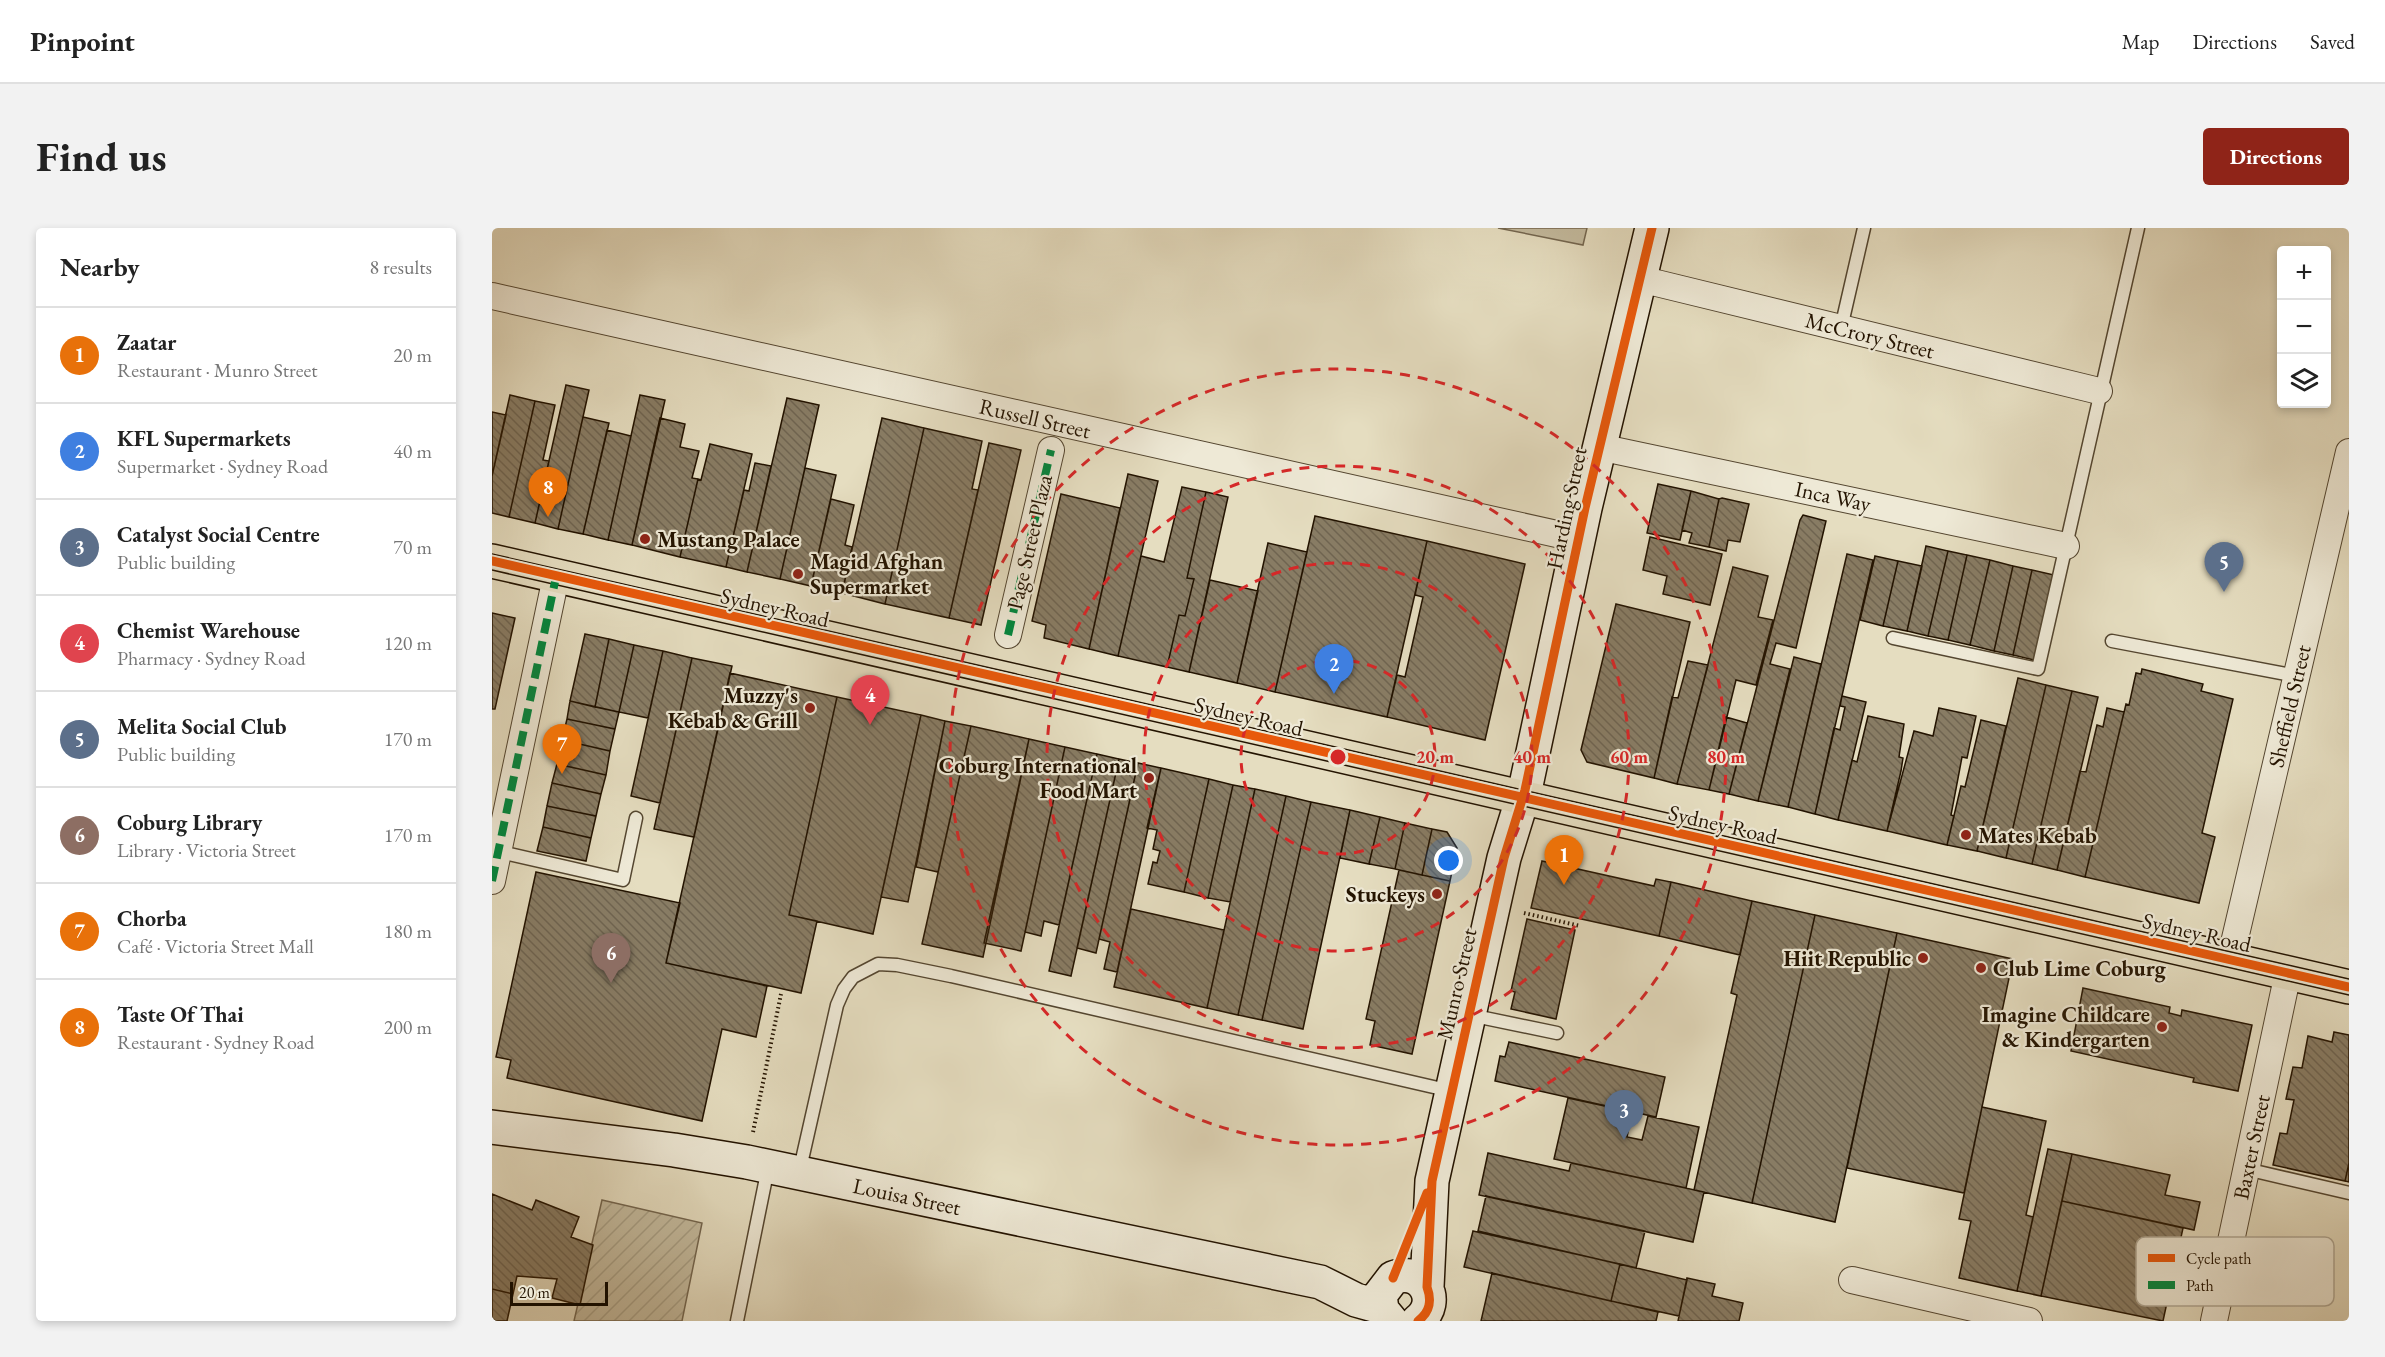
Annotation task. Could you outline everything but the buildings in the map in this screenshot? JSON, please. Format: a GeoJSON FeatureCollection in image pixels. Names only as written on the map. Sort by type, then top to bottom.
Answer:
{"type":"FeatureCollection","features":[{"type":"Feature","properties":{"kind":"highway","name":"Sydney Road"},"geometry":{"type":"LineString","coordinates":[[492,561],[2349,987]]}},
{"type":"Feature","properties":{"kind":"street","name":"Harding Street"},"geometry":{"type":"LineString","coordinates":[[1523,797],[1599,447],[1652,228]]}},
{"type":"Feature","properties":{"kind":"street","name":"McCrory Street"},"geometry":{"type":"LineString","coordinates":[[1640,279],[2099,391]]}},
{"type":"Feature","properties":{"kind":"street","name":"Russell Street"},"geometry":{"type":"LineString","coordinates":[[492,296],[1579,540]]}},
{"type":"Feature","properties":{"kind":"street","name":"Inca Way"},"geometry":{"type":"LineString","coordinates":[[1599,447],[2066,546]]}},
{"type":"Feature","properties":{"kind":"street","name":"Page Street Plaza"},"geometry":{"type":"LineString","coordinates":[[1008,635],[1051,450]]}},
{"type":"Feature","properties":{"kind":"street","name":"Sheffield Street"},"geometry":{"type":"LineString","coordinates":[[2230,960],[2349,452]]}},
{"type":"Feature","properties":{"kind":"street"},"geometry":{"type":"LineString","coordinates":[[492,881],[494,840],[556,577]]}},
{"type":"Feature","properties":{"kind":"street","name":"Munro Street"},"geometry":{"type":"LineString","coordinates":[[1386,1303],[1432,1182],[1508,845],[1523,797]]}},
{"type":"Feature","properties":{"kind":"street","name":"Baxter Street"},"geometry":{"type":"LineString","coordinates":[[2232,1237],[2288,973]]}},
{"type":"Feature","properties":{"kind":"street","name":"Louisa Street"},"geometry":{"type":"LineString","coordinates":[[492,1127],[674,1149],[772,1167],[1320,1282],[1356,1300],[1386,1303],[1408,1275],[1422,1281],[1427,1287]]}},
{"type":"Feature","properties":{"kind":"street","name":"Munro Street"},"geometry":{"type":"LineString","coordinates":[[1418,1321],[1428,1311],[1430,1303],[1427,1287],[1432,1182]]}},
{"type":"Feature","properties":{"kind":"street"},"geometry":{"type":"LineString","coordinates":[[1852,1280],[2029,1321]]}},
{"type":"Feature","properties":{"kind":"street","name":"Baxter Street"},"geometry":{"type":"LineString","coordinates":[[2214,1321],[2217,1306]]}},
{"type":"Feature","properties":{"kind":"lane"},"geometry":{"type":"LineString","coordinates":[[1841,328],[1864,228]]}},
{"type":"Feature","properties":{"kind":"lane"},"geometry":{"type":"LineString","coordinates":[[1893,638],[2038,669],[2099,391],[2138,228]]}},
{"type":"Feature","properties":{"kind":"lane"},"geometry":{"type":"LineString","coordinates":[[2112,641],[2296,676]]}},
{"type":"Feature","properties":{"kind":"lane"},"geometry":{"type":"LineString","coordinates":[[494,840],[623,880],[636,818]]}},
{"type":"Feature","properties":{"kind":"lane"},"geometry":{"type":"LineString","coordinates":[[737,1321],[772,1167],[837,1005],[853,977],[878,964],[897,965],[951,976],[1452,1091]]}},
{"type":"Feature","properties":{"kind":"lane"},"geometry":{"type":"LineString","coordinates":[[1469,1015],[1557,1033]]}},
{"type":"Feature","properties":{"kind":"lane"},"geometry":{"type":"LineString","coordinates":[[2246,1169],[2349,1193]]}},
{"type":"Feature","properties":{"kind":"path"},"geometry":{"type":"LineString","coordinates":[[1494,906],[1580,926]]}},
{"type":"Feature","properties":{"kind":"path"},"geometry":{"type":"LineString","coordinates":[[772,1167],[781,994]]}},
{"type":"Feature","properties":{"kind":"shaded area"},"geometry":{"type":"Polygon","coordinates":[[[1498,228],[1587,228],[1583,245],[1498,228]]]}},
{"type":"Feature","properties":{"kind":"shaded area"},"geometry":{"type":"Polygon","coordinates":[[[602,1200],[702,1223],[682,1321],[574,1321],[602,1200]]]}},
{"type":"Feature","properties":{"kind":"tram line"},"geometry":{"type":"LineString","coordinates":[[492,554],[2349,979]]}},
{"type":"Feature","properties":{"kind":"tram line"},"geometry":{"type":"LineString","coordinates":[[492,570],[2349,995]]}},
{"type":"Feature","properties":{"kind":"marked path"},"geometry":{"type":"LineString","coordinates":[[1008,635],[1051,450]]}},
{"type":"Feature","properties":{"kind":"marked path"},"geometry":{"type":"LineString","coordinates":[[492,881],[556,577]]}},
{"type":"Feature","properties":{"kind":"cycle path"},"geometry":{"type":"LineString","coordinates":[[1418,1321],[1425,1314],[1430,1302],[1427,1287],[1432,1181],[1504,858],[1525,790],[1585,508],[1652,228]]}},
{"type":"Feature","properties":{"kind":"cycle path"},"geometry":{"type":"LineString","coordinates":[[492,561],[2349,987]]}},
{"type":"Feature","properties":{"kind":"cycle path"},"geometry":{"type":"LineString","coordinates":[[1393,1278],[1427,1193]]}},
{"type":"Feature","properties":{"kind":"place","name":"Taste Of Thai"},"geometry":{"type":"Point","coordinates":[548,517]}},
{"type":"Feature","properties":{"kind":"place","name":"Mustang Palace"},"geometry":{"type":"Point","coordinates":[645,539]}},
{"type":"Feature","properties":{"kind":"place","name":"Magid Afghan Supermarket"},"geometry":{"type":"Point","coordinates":[798,574]}},
{"type":"Feature","properties":{"kind":"place","name":"Melita Social Club"},"geometry":{"type":"Point","coordinates":[2224,592]}},
{"type":"Feature","properties":{"kind":"place","name":"KFL Supermarkets"},"geometry":{"type":"Point","coordinates":[1334,694]}},
{"type":"Feature","properties":{"kind":"place","name":"Muzzy's Kebab & Grill"},"geometry":{"type":"Point","coordinates":[810,708]}},
{"type":"Feature","properties":{"kind":"place","name":"Chemist Warehouse"},"geometry":{"type":"Point","coordinates":[870,725]}},
{"type":"Feature","properties":{"kind":"place","name":"Chorba"},"geometry":{"type":"Point","coordinates":[562,774]}},
{"type":"Feature","properties":{"kind":"place","name":"Coburg International Food Mart"},"geometry":{"type":"Point","coordinates":[1149,778]}},
{"type":"Feature","properties":{"kind":"place","name":"Mates Kebab"},"geometry":{"type":"Point","coordinates":[1966,835]}},
{"type":"Feature","properties":{"kind":"place","name":"Zaatar"},"geometry":{"type":"Point","coordinates":[1564,885]}},
{"type":"Feature","properties":{"kind":"place","name":"Stuckeys"},"geometry":{"type":"Point","coordinates":[1437,894]}},
{"type":"Feature","properties":{"kind":"place","name":"Hiit Republic"},"geometry":{"type":"Point","coordinates":[1923,958]}},
{"type":"Feature","properties":{"kind":"place","name":"Club Lime Coburg"},"geometry":{"type":"Point","coordinates":[1981,968]}},
{"type":"Feature","properties":{"kind":"place","name":"Coburg Library"},"geometry":{"type":"Point","coordinates":[611,983]}},
{"type":"Feature","properties":{"kind":"place","name":"Imagine Childcare & Kindergarten"},"geometry":{"type":"Point","coordinates":[2162,1027]}},
{"type":"Feature","properties":{"kind":"place","name":"Catalyst Social Centre"},"geometry":{"type":"Point","coordinates":[1624,1140]}}]}
